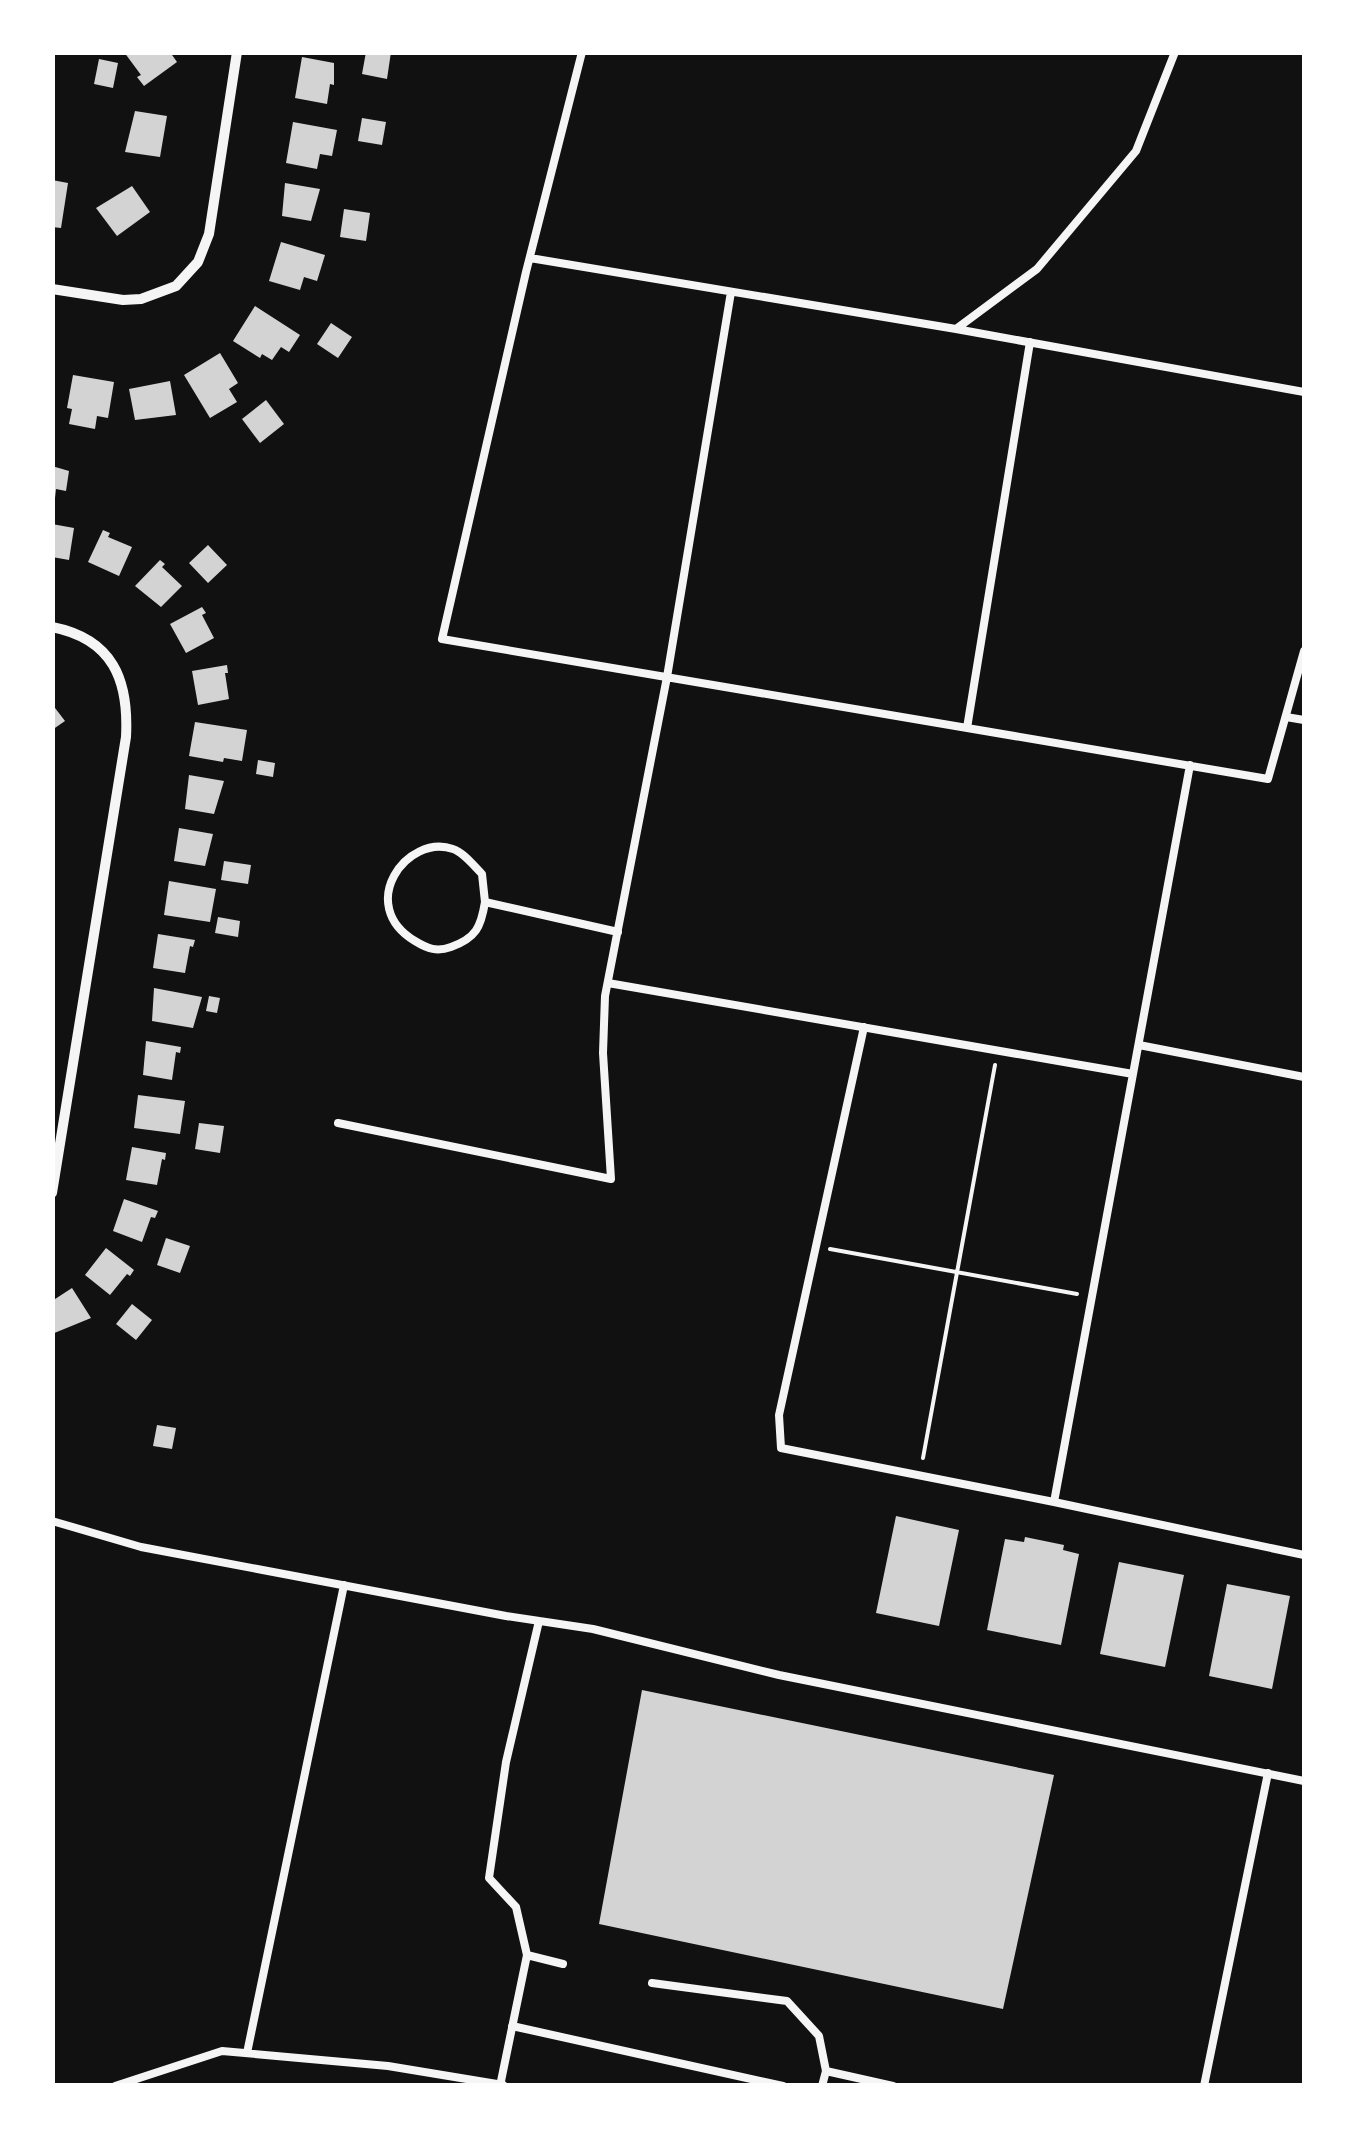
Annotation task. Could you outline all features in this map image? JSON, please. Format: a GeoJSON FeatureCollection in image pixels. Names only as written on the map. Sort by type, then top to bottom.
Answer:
{"type":"FeatureCollection","features":[{"type":"Feature","properties":{"kind":"street"},"geometry":{"type":"LineString","coordinates":[[52,289],[122,300],[159,294],[176,286],[198,262],[206,248],[237,52]]}},
{"type":"Feature","properties":{"kind":"street"},"geometry":{"type":"LineString","coordinates":[[52,628],[74,632],[101,650],[117,672],[127,709],[52,1194]]}},
{"type":"Feature","properties":{"kind":"lane"},"geometry":{"type":"LineString","coordinates":[[582,52],[442,639],[1268,779],[1304,650]]}},
{"type":"Feature","properties":{"kind":"lane"},"geometry":{"type":"LineString","coordinates":[[956,329],[1037,270],[1136,152],[1175,52]]}},
{"type":"Feature","properties":{"kind":"lane"},"geometry":{"type":"LineString","coordinates":[[530,258],[1304,392]]}},
{"type":"Feature","properties":{"kind":"lane"},"geometry":{"type":"LineString","coordinates":[[338,1123],[610,1179],[604,1053],[608,983],[667,677],[731,292]]}},
{"type":"Feature","properties":{"kind":"lane"},"geometry":{"type":"LineString","coordinates":[[967,728],[1030,342]]}},
{"type":"Feature","properties":{"kind":"lane"},"geometry":{"type":"LineString","coordinates":[[1286,717],[1304,720]]}},
{"type":"Feature","properties":{"kind":"lane"},"geometry":{"type":"LineString","coordinates":[[1054,1502],[1190,766]]}},
{"type":"Feature","properties":{"kind":"lane"},"geometry":{"type":"LineString","coordinates":[[431,846],[455,849],[482,874],[485,902],[481,928],[467,941],[439,952],[402,934],[390,918],[388,891],[395,873],[409,858],[431,846]]}},
{"type":"Feature","properties":{"kind":"lane"},"geometry":{"type":"LineString","coordinates":[[485,902],[618,932]]}},
{"type":"Feature","properties":{"kind":"lane"},"geometry":{"type":"LineString","coordinates":[[608,983],[1133,1074]]}},
{"type":"Feature","properties":{"kind":"lane"},"geometry":{"type":"LineString","coordinates":[[864,1027],[779,1415],[781,1448],[1304,1555]]}},
{"type":"Feature","properties":{"kind":"lane"},"geometry":{"type":"LineString","coordinates":[[1138,1045],[1304,1077]]}},
{"type":"Feature","properties":{"kind":"lane"},"geometry":{"type":"LineString","coordinates":[[52,1521],[141,1548],[593,1629],[779,1675],[1304,1781]]}},
{"type":"Feature","properties":{"kind":"lane"},"geometry":{"type":"LineString","coordinates":[[247,2053],[344,1585]]}},
{"type":"Feature","properties":{"kind":"lane"},"geometry":{"type":"LineString","coordinates":[[115,2086],[222,2051],[388,2066],[502,2085],[527,1955],[516,1907],[489,1878],[506,1762],[539,1621]]}},
{"type":"Feature","properties":{"kind":"lane"},"geometry":{"type":"LineString","coordinates":[[1204,2086],[1268,1773]]}},
{"type":"Feature","properties":{"kind":"lane"},"geometry":{"type":"LineString","coordinates":[[527,1955],[563,1964]]}},
{"type":"Feature","properties":{"kind":"lane"},"geometry":{"type":"LineString","coordinates":[[652,1982],[787,2001],[818,2036],[826,2072],[822,2086]]}},
{"type":"Feature","properties":{"kind":"lane"},"geometry":{"type":"LineString","coordinates":[[512,2026],[782,2086]]}},
{"type":"Feature","properties":{"kind":"lane"},"geometry":{"type":"LineString","coordinates":[[826,2072],[893,2086]]}},
{"type":"Feature","properties":{"kind":"path"},"geometry":{"type":"LineString","coordinates":[[920,1476],[998,1050]]}},
{"type":"Feature","properties":{"kind":"path"},"geometry":{"type":"LineString","coordinates":[[816,1247],[1092,1297]]}},
{"type":"Feature","properties":{"kind":"building"},"geometry":{"type":"Polygon","coordinates":[[[124,52],[170,52],[177,62],[144,86],[124,52]]]}},
{"type":"Feature","properties":{"kind":"building"},"geometry":{"type":"Polygon","coordinates":[[[366,52],[391,52],[387,79],[362,74],[366,52]]]}},
{"type":"Feature","properties":{"kind":"building"},"geometry":{"type":"Polygon","coordinates":[[[302,57],[334,63],[334,85],[330,84],[327,104],[295,98],[302,57]]]}},
{"type":"Feature","properties":{"kind":"building"},"geometry":{"type":"Polygon","coordinates":[[[99,59],[118,63],[113,88],[94,84],[99,59]]]}},
{"type":"Feature","properties":{"kind":"building"},"geometry":{"type":"Polygon","coordinates":[[[135,111],[167,116],[160,157],[125,152],[135,111]]]}},
{"type":"Feature","properties":{"kind":"building"},"geometry":{"type":"Polygon","coordinates":[[[362,118],[386,122],[382,145],[358,141],[362,118]]]}},
{"type":"Feature","properties":{"kind":"building"},"geometry":{"type":"Polygon","coordinates":[[[293,122],[337,130],[332,156],[320,154],[317,169],[286,163],[293,122]]]}},
{"type":"Feature","properties":{"kind":"building"},"geometry":{"type":"Polygon","coordinates":[[[52,180],[68,183],[61,228],[52,227],[52,180]]]}},
{"type":"Feature","properties":{"kind":"building"},"geometry":{"type":"Polygon","coordinates":[[[285,183],[320,189],[311,221],[282,216],[285,183]]]}},
{"type":"Feature","properties":{"kind":"building"},"geometry":{"type":"Polygon","coordinates":[[[132,186],[150,212],[117,236],[96,208],[132,186]]]}},
{"type":"Feature","properties":{"kind":"building"},"geometry":{"type":"Polygon","coordinates":[[[344,209],[370,213],[366,241],[340,237],[344,209]]]}},
{"type":"Feature","properties":{"kind":"building"},"geometry":{"type":"Polygon","coordinates":[[[281,242],[325,255],[317,281],[304,277],[300,290],[269,281],[281,242]]]}},
{"type":"Feature","properties":{"kind":"building"},"geometry":{"type":"Polygon","coordinates":[[[255,306],[300,335],[289,352],[281,347],[272,360],[262,354],[260,358],[233,341],[255,306]]]}},
{"type":"Feature","properties":{"kind":"building"},"geometry":{"type":"Polygon","coordinates":[[[331,323],[352,337],[338,358],[317,344],[331,323]]]}},
{"type":"Feature","properties":{"kind":"building"},"geometry":{"type":"Polygon","coordinates":[[[220,353],[238,383],[229,389],[237,402],[210,418],[184,375],[220,353]]]}},
{"type":"Feature","properties":{"kind":"building"},"geometry":{"type":"Polygon","coordinates":[[[73,375],[114,382],[108,418],[97,416],[95,429],[69,424],[72,409],[67,408],[73,375]]]}},
{"type":"Feature","properties":{"kind":"building"},"geometry":{"type":"Polygon","coordinates":[[[170,381],[176,415],[135,420],[129,389],[170,381]]]}},
{"type":"Feature","properties":{"kind":"building"},"geometry":{"type":"Polygon","coordinates":[[[266,400],[284,424],[260,443],[242,419],[266,400]]]}},
{"type":"Feature","properties":{"kind":"building"},"geometry":{"type":"Polygon","coordinates":[[[52,466],[69,471],[66,491],[56,489],[55,498],[52,466]]]}},
{"type":"Feature","properties":{"kind":"building"},"geometry":{"type":"Polygon","coordinates":[[[52,524],[74,528],[69,560],[52,557],[52,524]]]}},
{"type":"Feature","properties":{"kind":"building"},"geometry":{"type":"Polygon","coordinates":[[[103,530],[110,533],[108,537],[132,547],[119,576],[88,562],[103,530]]]}},
{"type":"Feature","properties":{"kind":"building"},"geometry":{"type":"Polygon","coordinates":[[[208,545],[227,565],[208,583],[189,563],[208,545]]]}},
{"type":"Feature","properties":{"kind":"building"},"geometry":{"type":"Polygon","coordinates":[[[160,560],[182,586],[161,607],[135,586],[160,560]]]}},
{"type":"Feature","properties":{"kind":"building"},"geometry":{"type":"Polygon","coordinates":[[[202,607],[214,638],[186,653],[170,624],[202,607]]]}},
{"type":"Feature","properties":{"kind":"building"},"geometry":{"type":"Polygon","coordinates":[[[227,665],[229,699],[198,705],[192,671],[227,665]]]}},
{"type":"Feature","properties":{"kind":"building"},"geometry":{"type":"Polygon","coordinates":[[[52,704],[65,721],[52,730],[52,704]]]}},
{"type":"Feature","properties":{"kind":"building"},"geometry":{"type":"Polygon","coordinates":[[[195,722],[247,730],[242,761],[189,756],[195,722]]]}},
{"type":"Feature","properties":{"kind":"building"},"geometry":{"type":"Polygon","coordinates":[[[258,760],[275,763],[273,777],[256,774],[258,760]]]}},
{"type":"Feature","properties":{"kind":"building"},"geometry":{"type":"Polygon","coordinates":[[[189,775],[224,781],[214,814],[185,809],[189,775]]]}},
{"type":"Feature","properties":{"kind":"building"},"geometry":{"type":"Polygon","coordinates":[[[179,828],[213,834],[205,866],[174,861],[179,828]]]}},
{"type":"Feature","properties":{"kind":"building"},"geometry":{"type":"Polygon","coordinates":[[[224,861],[251,865],[248,884],[221,880],[224,861]]]}},
{"type":"Feature","properties":{"kind":"building"},"geometry":{"type":"Polygon","coordinates":[[[169,881],[216,889],[210,922],[164,915],[169,881]]]}},
{"type":"Feature","properties":{"kind":"building"},"geometry":{"type":"Polygon","coordinates":[[[218,917],[240,921],[238,937],[215,933],[218,917]]]}},
{"type":"Feature","properties":{"kind":"building"},"geometry":{"type":"Polygon","coordinates":[[[158,934],[195,940],[190,946],[185,973],[153,968],[158,934]]]}},
{"type":"Feature","properties":{"kind":"building"},"geometry":{"type":"Polygon","coordinates":[[[154,988],[202,997],[193,1028],[152,1021],[154,988]]]}},
{"type":"Feature","properties":{"kind":"building"},"geometry":{"type":"Polygon","coordinates":[[[209,996],[220,998],[217,1013],[206,1011],[209,996]]]}},
{"type":"Feature","properties":{"kind":"building"},"geometry":{"type":"Polygon","coordinates":[[[146,1041],[181,1047],[180,1053],[176,1052],[172,1080],[143,1075],[146,1041]]]}},
{"type":"Feature","properties":{"kind":"building"},"geometry":{"type":"Polygon","coordinates":[[[138,1095],[185,1101],[180,1134],[134,1128],[138,1095]]]}},
{"type":"Feature","properties":{"kind":"building"},"geometry":{"type":"Polygon","coordinates":[[[199,1123],[224,1126],[220,1153],[195,1149],[199,1123]]]}},
{"type":"Feature","properties":{"kind":"building"},"geometry":{"type":"Polygon","coordinates":[[[132,1147],[166,1153],[157,1185],[126,1180],[132,1147]]]}},
{"type":"Feature","properties":{"kind":"building"},"geometry":{"type":"Polygon","coordinates":[[[124,1199],[158,1211],[155,1218],[151,1217],[142,1242],[113,1231],[124,1199]]]}},
{"type":"Feature","properties":{"kind":"building"},"geometry":{"type":"Polygon","coordinates":[[[166,1238],[190,1246],[180,1273],[157,1265],[166,1238]]]}},
{"type":"Feature","properties":{"kind":"building"},"geometry":{"type":"Polygon","coordinates":[[[106,1248],[134,1270],[110,1295],[85,1275],[106,1248]]]}},
{"type":"Feature","properties":{"kind":"building"},"geometry":{"type":"Polygon","coordinates":[[[72,1288],[91,1318],[52,1334],[52,1301],[72,1288]]]}},
{"type":"Feature","properties":{"kind":"building"},"geometry":{"type":"Polygon","coordinates":[[[132,1304],[152,1320],[136,1340],[116,1324],[132,1304]]]}},
{"type":"Feature","properties":{"kind":"building"},"geometry":{"type":"Polygon","coordinates":[[[157,1425],[176,1428],[172,1449],[153,1446],[157,1425]]]}},
{"type":"Feature","properties":{"kind":"building"},"geometry":{"type":"Polygon","coordinates":[[[896,1516],[959,1530],[939,1626],[876,1613],[896,1516]]]}},
{"type":"Feature","properties":{"kind":"building"},"geometry":{"type":"Polygon","coordinates":[[[1025,1537],[1064,1545],[1063,1550],[1079,1554],[1061,1645],[987,1630],[1005,1539],[1024,1542],[1025,1537]]]}},
{"type":"Feature","properties":{"kind":"building"},"geometry":{"type":"Polygon","coordinates":[[[1119,1562],[1184,1575],[1165,1667],[1100,1654],[1119,1562]]]}},
{"type":"Feature","properties":{"kind":"building"},"geometry":{"type":"Polygon","coordinates":[[[1227,1584],[1290,1596],[1272,1689],[1209,1676],[1227,1584]]]}},
{"type":"Feature","properties":{"kind":"building"},"geometry":{"type":"Polygon","coordinates":[[[642,1690],[1054,1775],[1003,2009],[599,1924],[642,1690]]]}}]}
